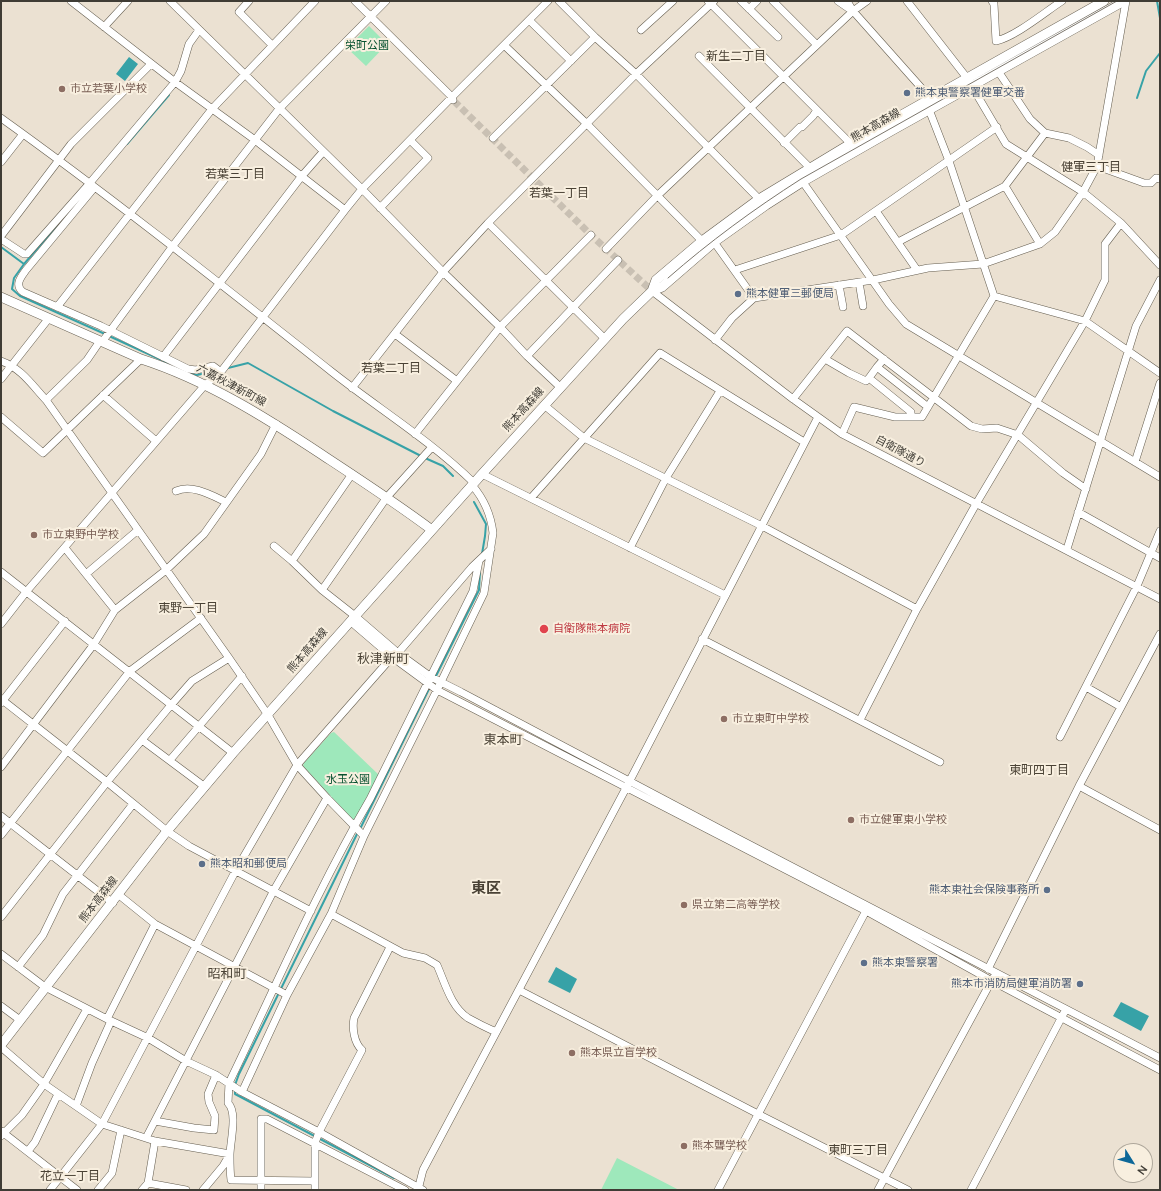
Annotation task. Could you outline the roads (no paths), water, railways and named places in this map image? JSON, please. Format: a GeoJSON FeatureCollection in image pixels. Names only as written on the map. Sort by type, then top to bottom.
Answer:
{"type":"FeatureCollection","features":[{"type":"Feature","properties":{"kind":"main road","name":"熊本高森線"},"geometry":{"type":"LineString","coordinates":[[800,178],[809,167],[850,144],[930,104],[1104,1]]}},
{"type":"Feature","properties":{"kind":"main road","name":"熊本高森線"},"geometry":{"type":"LineString","coordinates":[[969,82],[998,71],[1125,1]]}},
{"type":"Feature","properties":{"kind":"main road","name":"熊本高森線"},"geometry":{"type":"LineString","coordinates":[[1,1046],[45,987],[113,903],[167,831],[233,754],[560,387],[623,319],[652,291],[656,280],[702,241],[800,178],[858,150],[930,104]]}},
{"type":"Feature","properties":{"kind":"main road","name":"熊本高森線"},"geometry":{"type":"LineString","coordinates":[[652,291],[662,288],[714,242],[763,202]]}},
{"type":"Feature","properties":{"kind":"main road","name":"六嘉秋津新町線"},"geometry":{"type":"LineString","coordinates":[[1,297],[49,318],[105,337],[142,359],[205,384],[276,424],[387,497],[432,530]]}},
{"type":"Feature","properties":{"kind":"street"},"geometry":{"type":"LineString","coordinates":[[71,1],[151,64],[254,140],[344,210]]}},
{"type":"Feature","properties":{"kind":"street"},"geometry":{"type":"LineString","coordinates":[[104,27],[128,1]]}},
{"type":"Feature","properties":{"kind":"street"},"geometry":{"type":"LineString","coordinates":[[170,1],[560,387]]}},
{"type":"Feature","properties":{"kind":"street"},"geometry":{"type":"LineString","coordinates":[[249,1],[239,12],[272,45]]}},
{"type":"Feature","properties":{"kind":"street"},"geometry":{"type":"LineString","coordinates":[[57,308],[212,109],[315,1]]}},
{"type":"Feature","properties":{"kind":"street"},"geometry":{"type":"LineString","coordinates":[[355,1],[453,99]]}},
{"type":"Feature","properties":{"kind":"street"},"geometry":{"type":"LineString","coordinates":[[46,400],[87,360],[279,109],[386,1]]}},
{"type":"Feature","properties":{"kind":"street"},"geometry":{"type":"LineString","coordinates":[[1,624],[26,592],[205,384],[221,372],[344,210],[410,140],[453,99],[548,1]]}},
{"type":"Feature","properties":{"kind":"street"},"geometry":{"type":"LineString","coordinates":[[559,1],[595,37],[636,74],[763,202]]}},
{"type":"Feature","properties":{"kind":"street"},"geometry":{"type":"LineString","coordinates":[[641,30],[673,1]]}},
{"type":"Feature","properties":{"kind":"street"},"geometry":{"type":"LineString","coordinates":[[741,1],[778,37]]}},
{"type":"Feature","properties":{"kind":"street"},"geometry":{"type":"LineString","coordinates":[[749,8],[757,1]]}},
{"type":"Feature","properties":{"kind":"street"},"geometry":{"type":"LineString","coordinates":[[773,1],[817,45]]}},
{"type":"Feature","properties":{"kind":"street"},"geometry":{"type":"LineString","coordinates":[[838,1],[853,11]]}},
{"type":"Feature","properties":{"kind":"street"},"geometry":{"type":"LineString","coordinates":[[842,434],[854,407],[895,418],[922,417],[994,296],[930,104],[853,11],[847,1]]}},
{"type":"Feature","properties":{"kind":"street"},"geometry":{"type":"LineString","coordinates":[[606,249],[657,196],[785,77],[853,11],[867,1]]}},
{"type":"Feature","properties":{"kind":"street"},"geometry":{"type":"LineString","coordinates":[[907,1],[969,82],[1006,144],[1083,192],[1121,224],[1160,265]]}},
{"type":"Feature","properties":{"kind":"street"},"geometry":{"type":"LineString","coordinates":[[992,1],[994,4],[996,41],[1003,40],[1012,35],[1062,1]]}},
{"type":"Feature","properties":{"kind":"street"},"geometry":{"type":"LineString","coordinates":[[715,340],[732,318],[754,298],[873,280],[928,268],[983,264],[1040,244],[1054,232],[1083,192],[1097,166],[1125,1]]}},
{"type":"Feature","properties":{"kind":"street"},"geometry":{"type":"LineString","coordinates":[[352,388],[443,272],[488,223],[532,177],[711,2],[850,144],[858,150]]}},
{"type":"Feature","properties":{"kind":"street"},"geometry":{"type":"LineString","coordinates":[[529,20],[571,61]]}},
{"type":"Feature","properties":{"kind":"street"},"geometry":{"type":"LineString","coordinates":[[199,30],[189,44],[181,71],[175,82],[91,186],[20,279],[18,286],[20,290],[57,308],[105,337],[163,357],[188,369],[196,370],[214,366],[221,372]]}},
{"type":"Feature","properties":{"kind":"street"},"geometry":{"type":"LineString","coordinates":[[493,138],[595,37]]}},
{"type":"Feature","properties":{"kind":"street"},"geometry":{"type":"LineString","coordinates":[[504,45],[587,124],[702,241],[714,242],[754,298]]}},
{"type":"Feature","properties":{"kind":"street"},"geometry":{"type":"LineString","coordinates":[[699,56],[809,167]]}},
{"type":"Feature","properties":{"kind":"street"},"geometry":{"type":"LineString","coordinates":[[91,186],[26,254],[1,237],[72,144],[151,64]]}},
{"type":"Feature","properties":{"kind":"street"},"geometry":{"type":"LineString","coordinates":[[998,71],[1030,119],[1045,133],[1069,138],[1099,155]]}},
{"type":"Feature","properties":{"kind":"street"},"geometry":{"type":"LineString","coordinates":[[784,143],[808,122],[817,110]]}},
{"type":"Feature","properties":{"kind":"street"},"geometry":{"type":"LineString","coordinates":[[1,118],[220,283],[352,388],[458,467],[473,484],[492,519],[493,533],[489,551],[484,594],[370,799],[331,914],[281,992],[229,1083],[228,1103],[231,1105],[233,1126],[230,1154],[231,1180],[315,1181]]}},
{"type":"Feature","properties":{"kind":"street"},"geometry":{"type":"LineString","coordinates":[[734,270],[841,235],[997,127]]}},
{"type":"Feature","properties":{"kind":"street"},"geometry":{"type":"LineString","coordinates":[[898,242],[1005,186],[1045,133]]}},
{"type":"Feature","properties":{"kind":"street"},"geometry":{"type":"LineString","coordinates":[[1,162],[23,134]]}},
{"type":"Feature","properties":{"kind":"street"},"geometry":{"type":"LineString","coordinates":[[380,208],[428,158],[410,140]]}},
{"type":"Feature","properties":{"kind":"street"},"geometry":{"type":"LineString","coordinates":[[163,357],[301,177],[323,152]]}},
{"type":"Feature","properties":{"kind":"street"},"geometry":{"type":"LineString","coordinates":[[1097,166],[1144,183],[1151,183],[1156,178],[1160,179]]}},
{"type":"Feature","properties":{"kind":"street"},"geometry":{"type":"LineString","coordinates":[[800,178],[889,304],[906,324],[1160,477]]}},
{"type":"Feature","properties":{"kind":"street"},"geometry":{"type":"LineString","coordinates":[[1005,186],[1040,244]]}},
{"type":"Feature","properties":{"kind":"street"},"geometry":{"type":"LineString","coordinates":[[876,211],[917,270]]}},
{"type":"Feature","properties":{"kind":"street"},"geometry":{"type":"LineString","coordinates":[[488,223],[605,339]]}},
{"type":"Feature","properties":{"kind":"street"},"geometry":{"type":"LineString","coordinates":[[860,720],[917,609],[976,504],[1085,321],[1105,280],[1106,244],[1121,224]]}},
{"type":"Feature","properties":{"kind":"street"},"geometry":{"type":"LineString","coordinates":[[415,434],[500,327],[545,279],[591,235]]}},
{"type":"Feature","properties":{"kind":"street"},"geometry":{"type":"LineString","coordinates":[[527,356],[618,260]]}},
{"type":"Feature","properties":{"kind":"street"},"geometry":{"type":"LineString","coordinates":[[1067,549],[1136,326],[1160,280]]}},
{"type":"Feature","properties":{"kind":"street"},"geometry":{"type":"LineString","coordinates":[[859,282],[863,306]]}},
{"type":"Feature","properties":{"kind":"street"},"geometry":{"type":"LineString","coordinates":[[838,285],[843,307]]}},
{"type":"Feature","properties":{"kind":"street","name":"自衛隊通り"},"geometry":{"type":"LineString","coordinates":[[652,291],[793,399],[842,434],[1160,598]]}},
{"type":"Feature","properties":{"kind":"street"},"geometry":{"type":"LineString","coordinates":[[994,296],[1085,321],[1160,373]]}},
{"type":"Feature","properties":{"kind":"street"},"geometry":{"type":"LineString","coordinates":[[1,379],[49,318]]}},
{"type":"Feature","properties":{"kind":"street"},"geometry":{"type":"LineString","coordinates":[[793,399],[847,331],[971,426],[997,428],[1018,435],[1063,473],[1086,489]]}},
{"type":"Feature","properties":{"kind":"street"},"geometry":{"type":"LineString","coordinates":[[395,334],[457,381]]}},
{"type":"Feature","properties":{"kind":"street"},"geometry":{"type":"LineString","coordinates":[[531,498],[660,353],[804,442]]}},
{"type":"Feature","properties":{"kind":"street"},"geometry":{"type":"LineString","coordinates":[[1,418],[43,453],[142,359]]}},
{"type":"Feature","properties":{"kind":"street"},"geometry":{"type":"LineString","coordinates":[[825,359],[866,381],[884,359]]}},
{"type":"Feature","properties":{"kind":"street"},"geometry":{"type":"LineString","coordinates":[[1,361],[12,365],[22,373],[46,400],[242,676],[268,715],[297,765],[359,831]]}},
{"type":"Feature","properties":{"kind":"street"},"geometry":{"type":"LineString","coordinates":[[877,367],[928,406]]}},
{"type":"Feature","properties":{"kind":"street"},"geometry":{"type":"LineString","coordinates":[[869,378],[911,412],[910,417]]}},
{"type":"Feature","properties":{"kind":"street"},"geometry":{"type":"LineString","coordinates":[[1135,462],[1160,384]]}},
{"type":"Feature","properties":{"kind":"street"},"geometry":{"type":"LineString","coordinates":[[630,548],[666,478],[720,391]]}},
{"type":"Feature","properties":{"kind":"street"},"geometry":{"type":"LineString","coordinates":[[103,395],[156,441]]}},
{"type":"Feature","properties":{"kind":"street"},"geometry":{"type":"LineString","coordinates":[[544,405],[584,438],[762,526],[917,609]]}},
{"type":"Feature","properties":{"kind":"street"},"geometry":{"type":"LineString","coordinates":[[261,1190],[261,1119],[267,1119],[407,1188],[420,1189],[423,1170],[626,788],[818,417]]}},
{"type":"Feature","properties":{"kind":"street"},"geometry":{"type":"LineString","coordinates":[[1,767],[94,644],[115,610],[166,570],[204,534],[260,454],[276,424]]}},
{"type":"Feature","properties":{"kind":"street"},"geometry":{"type":"LineString","coordinates":[[322,590],[387,497],[432,447]]}},
{"type":"Feature","properties":{"kind":"street"},"geometry":{"type":"LineString","coordinates":[[292,561],[352,474]]}},
{"type":"Feature","properties":{"kind":"street"},"geometry":{"type":"LineString","coordinates":[[482,474],[725,595]]}},
{"type":"Feature","properties":{"kind":"street"},"geometry":{"type":"LineString","coordinates":[[176,491],[182,488],[198,491],[226,502]]}},
{"type":"Feature","properties":{"kind":"street"},"geometry":{"type":"LineString","coordinates":[[1078,512],[1160,558]]}},
{"type":"Feature","properties":{"kind":"street"},"geometry":{"type":"LineString","coordinates":[[86,574],[138,530]]}},
{"type":"Feature","properties":{"kind":"street"},"geometry":{"type":"LineString","coordinates":[[1060,737],[1137,586],[1160,531]]}},
{"type":"Feature","properties":{"kind":"street"},"geometry":{"type":"LineString","coordinates":[[274,546],[353,619],[395,655],[434,683],[626,788],[991,970],[1160,1058]]}},
{"type":"Feature","properties":{"kind":"street"},"geometry":{"type":"LineString","coordinates":[[65,548],[115,610]]}},
{"type":"Feature","properties":{"kind":"street"},"geometry":{"type":"LineString","coordinates":[[50,1190],[102,1124],[236,870],[297,765],[489,551]]}},
{"type":"Feature","properties":{"kind":"street"},"geometry":{"type":"LineString","coordinates":[[242,1092],[312,911],[359,831],[434,683],[473,591],[479,561]]}},
{"type":"Feature","properties":{"kind":"street"},"geometry":{"type":"LineString","coordinates":[[1,572],[233,754]]}},
{"type":"Feature","properties":{"kind":"street"},"geometry":{"type":"LineString","coordinates":[[1,835],[130,672],[201,618]]}},
{"type":"Feature","properties":{"kind":"street"},"geometry":{"type":"LineString","coordinates":[[65,621],[2,701],[34,724],[167,831],[189,846],[312,911]]}},
{"type":"Feature","properties":{"kind":"street"},"geometry":{"type":"LineString","coordinates":[[878,1190],[992,981],[991,970],[1080,786],[1160,634]]}},
{"type":"Feature","properties":{"kind":"street"},"geometry":{"type":"LineString","coordinates":[[702,639],[940,762]]}},
{"type":"Feature","properties":{"kind":"street"},"geometry":{"type":"LineString","coordinates":[[1,917],[107,782],[171,704],[192,681],[229,658]]}},
{"type":"Feature","properties":{"kind":"street"},"geometry":{"type":"LineString","coordinates":[[170,760],[242,676]]}},
{"type":"Feature","properties":{"kind":"street"},"geometry":{"type":"LineString","coordinates":[[434,683],[462,692],[737,838],[867,909],[992,981],[1160,1070]]}},
{"type":"Feature","properties":{"kind":"street"},"geometry":{"type":"LineString","coordinates":[[1086,687],[1121,707]]}},
{"type":"Feature","properties":{"kind":"street"},"geometry":{"type":"LineString","coordinates":[[142,740],[205,787]]}},
{"type":"Feature","properties":{"kind":"street"},"geometry":{"type":"LineString","coordinates":[[1080,786],[1160,830]]}},
{"type":"Feature","properties":{"kind":"street"},"geometry":{"type":"LineString","coordinates":[[146,1138],[274,890],[327,798]]}},
{"type":"Feature","properties":{"kind":"street"},"geometry":{"type":"LineString","coordinates":[[18,967],[43,935],[63,894],[133,804]]}},
{"type":"Feature","properties":{"kind":"street"},"geometry":{"type":"LineString","coordinates":[[1,816],[113,903]]}},
{"type":"Feature","properties":{"kind":"street"},"geometry":{"type":"LineString","coordinates":[[119,894],[155,924],[281,992]]}},
{"type":"Feature","properties":{"kind":"street"},"geometry":{"type":"LineString","coordinates":[[718,1190],[867,909]]}},
{"type":"Feature","properties":{"kind":"street"},"geometry":{"type":"LineString","coordinates":[[331,914],[390,947],[403,953],[435,962],[457,1007],[467,1017],[496,1032]]}},
{"type":"Feature","properties":{"kind":"street"},"geometry":{"type":"LineString","coordinates":[[76,1106],[109,1020],[155,924]]}},
{"type":"Feature","properties":{"kind":"street"},"geometry":{"type":"LineString","coordinates":[[315,1190],[315,1143],[319,1132],[362,1050],[358,1046],[353,1028],[354,1018],[390,947]]}},
{"type":"Feature","properties":{"kind":"street"},"geometry":{"type":"LineString","coordinates":[[1,954],[45,987],[148,1038],[186,1061],[216,1074],[242,1092],[319,1132],[407,1188]]}},
{"type":"Feature","properties":{"kind":"street"},"geometry":{"type":"LineString","coordinates":[[519,990],[908,1190]]}},
{"type":"Feature","properties":{"kind":"street"},"geometry":{"type":"LineString","coordinates":[[1,1006],[20,1020]]}},
{"type":"Feature","properties":{"kind":"street"},"geometry":{"type":"LineString","coordinates":[[77,1190],[28,1151],[2,1133],[22,1115],[44,1084],[87,1009]]}},
{"type":"Feature","properties":{"kind":"street"},"geometry":{"type":"LineString","coordinates":[[971,1190],[1066,1009]]}},
{"type":"Feature","properties":{"kind":"street"},"geometry":{"type":"LineString","coordinates":[[1,1046],[44,1084],[102,1124],[156,1141],[230,1154]]}},
{"type":"Feature","properties":{"kind":"street"},"geometry":{"type":"LineString","coordinates":[[155,1121],[214,1130],[215,1116],[209,1102],[208,1094],[216,1074]]}},
{"type":"Feature","properties":{"kind":"street"},"geometry":{"type":"LineString","coordinates":[[28,1151],[35,1142],[58,1094]]}},
{"type":"Feature","properties":{"kind":"street"},"geometry":{"type":"LineString","coordinates":[[98,1190],[112,1173],[121,1130]]}},
{"type":"Feature","properties":{"kind":"street"},"geometry":{"type":"LineString","coordinates":[[142,1190],[148,1182],[156,1141]]}},
{"type":"Feature","properties":{"kind":"street"},"geometry":{"type":"LineString","coordinates":[[203,1190],[223,1166],[230,1154]]}},
{"type":"Feature","properties":{"kind":"street"},"geometry":{"type":"LineString","coordinates":[[148,1182],[186,1190]]}},
{"type":"Feature","properties":{"kind":"water"},"geometry":{"type":"Polygon","coordinates":[[[129,57],[138,64],[125,81],[116,74],[129,57]]]}},
{"type":"Feature","properties":{"kind":"water"},"geometry":{"type":"Polygon","coordinates":[[[556,967],[577,979],[570,993],[548,982],[556,967]]]}},
{"type":"Feature","properties":{"kind":"water"},"geometry":{"type":"Polygon","coordinates":[[[1121,1002],[1149,1016],[1141,1031],[1113,1016],[1121,1002]]]}},
{"type":"Feature","properties":{"kind":"waterway"},"geometry":{"type":"LineString","coordinates":[[1157,1],[1160,18]]}},
{"type":"Feature","properties":{"kind":"waterway"},"geometry":{"type":"LineString","coordinates":[[1137,98],[1146,71],[1160,53]]}},
{"type":"Feature","properties":{"kind":"waterway"},"geometry":{"type":"LineString","coordinates":[[127,144],[169,95]]}},
{"type":"Feature","properties":{"kind":"waterway"},"geometry":{"type":"LineString","coordinates":[[68,213],[24,264],[14,278],[12,289],[20,296],[105,334]]}},
{"type":"Feature","properties":{"kind":"waterway"},"geometry":{"type":"LineString","coordinates":[[1,247],[24,264]]}},
{"type":"Feature","properties":{"kind":"waterway"},"geometry":{"type":"LineString","coordinates":[[109,336],[168,363]]}},
{"type":"Feature","properties":{"kind":"waterway"},"geometry":{"type":"LineString","coordinates":[[228,368],[248,363],[333,411],[421,456]]}},
{"type":"Feature","properties":{"kind":"waterway"},"geometry":{"type":"LineString","coordinates":[[189,372],[197,375],[215,371]]}},
{"type":"Feature","properties":{"kind":"waterway"},"geometry":{"type":"LineString","coordinates":[[425,458],[443,466],[453,476]]}},
{"type":"Feature","properties":{"kind":"waterway"},"geometry":{"type":"LineString","coordinates":[[474,502],[486,524],[482,554]]}},
{"type":"Feature","properties":{"kind":"waterway"},"geometry":{"type":"LineString","coordinates":[[435,678],[479,590],[480,571]]}},
{"type":"Feature","properties":{"kind":"waterway"},"geometry":{"type":"LineString","coordinates":[[360,829],[430,687]]}},
{"type":"Feature","properties":{"kind":"waterway"},"geometry":{"type":"LineString","coordinates":[[235,1085],[239,1074],[358,832]]}},
{"type":"Feature","properties":{"kind":"waterway"},"geometry":{"type":"LineString","coordinates":[[235,1090],[235,1094],[394,1178]]}},
{"type":"Feature","properties":{"kind":"tunnel"},"geometry":{"type":"LineString","coordinates":[[454,101],[591,235],[652,291]]}},
{"type":"Feature","properties":{"kind":"tram line"},"geometry":{"type":"LineString","coordinates":[[668,278],[732,226],[801,179],[1117,1]]}},
{"type":"Feature","properties":{"kind":"place","name":"市立若葉小学校"},"geometry":{"type":"Point","coordinates":[62,89]}},
{"type":"Feature","properties":{"kind":"place","name":"熊本東警察署健軍交番"},"geometry":{"type":"Point","coordinates":[907,93]}},
{"type":"Feature","properties":{"kind":"place","name":"熊本健軍三郵便局"},"geometry":{"type":"Point","coordinates":[738,294]}},
{"type":"Feature","properties":{"kind":"place","name":"市立東野中学校"},"geometry":{"type":"Point","coordinates":[34,535]}},
{"type":"Feature","properties":{"kind":"place","name":"自衛隊熊本病院"},"geometry":{"type":"Point","coordinates":[544,629]}},
{"type":"Feature","properties":{"kind":"place","name":"市立東町中学校"},"geometry":{"type":"Point","coordinates":[724,719]}},
{"type":"Feature","properties":{"kind":"place","name":"市立健軍東小学校"},"geometry":{"type":"Point","coordinates":[851,820]}},
{"type":"Feature","properties":{"kind":"place","name":"熊本昭和郵便局"},"geometry":{"type":"Point","coordinates":[202,864]}},
{"type":"Feature","properties":{"kind":"place","name":"熊本東社会保険事務所"},"geometry":{"type":"Point","coordinates":[1047,890]}},
{"type":"Feature","properties":{"kind":"place","name":"県立第二高等学校"},"geometry":{"type":"Point","coordinates":[684,905]}},
{"type":"Feature","properties":{"kind":"place","name":"熊本東警察署"},"geometry":{"type":"Point","coordinates":[864,963]}},
{"type":"Feature","properties":{"kind":"place","name":"熊本市消防局健軍消防署"},"geometry":{"type":"Point","coordinates":[1080,984]}},
{"type":"Feature","properties":{"kind":"place","name":"熊本県立盲学校"},"geometry":{"type":"Point","coordinates":[572,1053]}},
{"type":"Feature","properties":{"kind":"place","name":"熊本聾学校"},"geometry":{"type":"Point","coordinates":[684,1146]}},
{"type":"Feature","properties":{"kind":"district","name":"新生二丁目"},"geometry":{"type":"Point","coordinates":[736,57]}},
{"type":"Feature","properties":{"kind":"district","name":"健軍三丁目"},"geometry":{"type":"Point","coordinates":[1091,168]}},
{"type":"Feature","properties":{"kind":"district","name":"若葉三丁目"},"geometry":{"type":"Point","coordinates":[235,175]}},
{"type":"Feature","properties":{"kind":"district","name":"若葉一丁目"},"geometry":{"type":"Point","coordinates":[559,194]}},
{"type":"Feature","properties":{"kind":"district","name":"若葉二丁目"},"geometry":{"type":"Point","coordinates":[391,369]}},
{"type":"Feature","properties":{"kind":"district","name":"東野一丁目"},"geometry":{"type":"Point","coordinates":[188,609]}},
{"type":"Feature","properties":{"kind":"district","name":"秋津新町"},"geometry":{"type":"Point","coordinates":[383,660]}},
{"type":"Feature","properties":{"kind":"district","name":"東本町"},"geometry":{"type":"Point","coordinates":[503,741]}},
{"type":"Feature","properties":{"kind":"district","name":"東町四丁目"},"geometry":{"type":"Point","coordinates":[1039,771]}},
{"type":"Feature","properties":{"kind":"district","name":"東区"},"geometry":{"type":"Point","coordinates":[486,889]}},
{"type":"Feature","properties":{"kind":"district","name":"昭和町"},"geometry":{"type":"Point","coordinates":[227,975]}},
{"type":"Feature","properties":{"kind":"district","name":"東町三丁目"},"geometry":{"type":"Point","coordinates":[858,1151]}},
{"type":"Feature","properties":{"kind":"district","name":"花立一丁目"},"geometry":{"type":"Point","coordinates":[70,1177]}},
{"type":"Feature","properties":{"kind":"park label","name":"栄町公園"},"geometry":{"type":"Point","coordinates":[367,46]}},
{"type":"Feature","properties":{"kind":"park label","name":"水玉公園"},"geometry":{"type":"Point","coordinates":[348,780]}}]}
